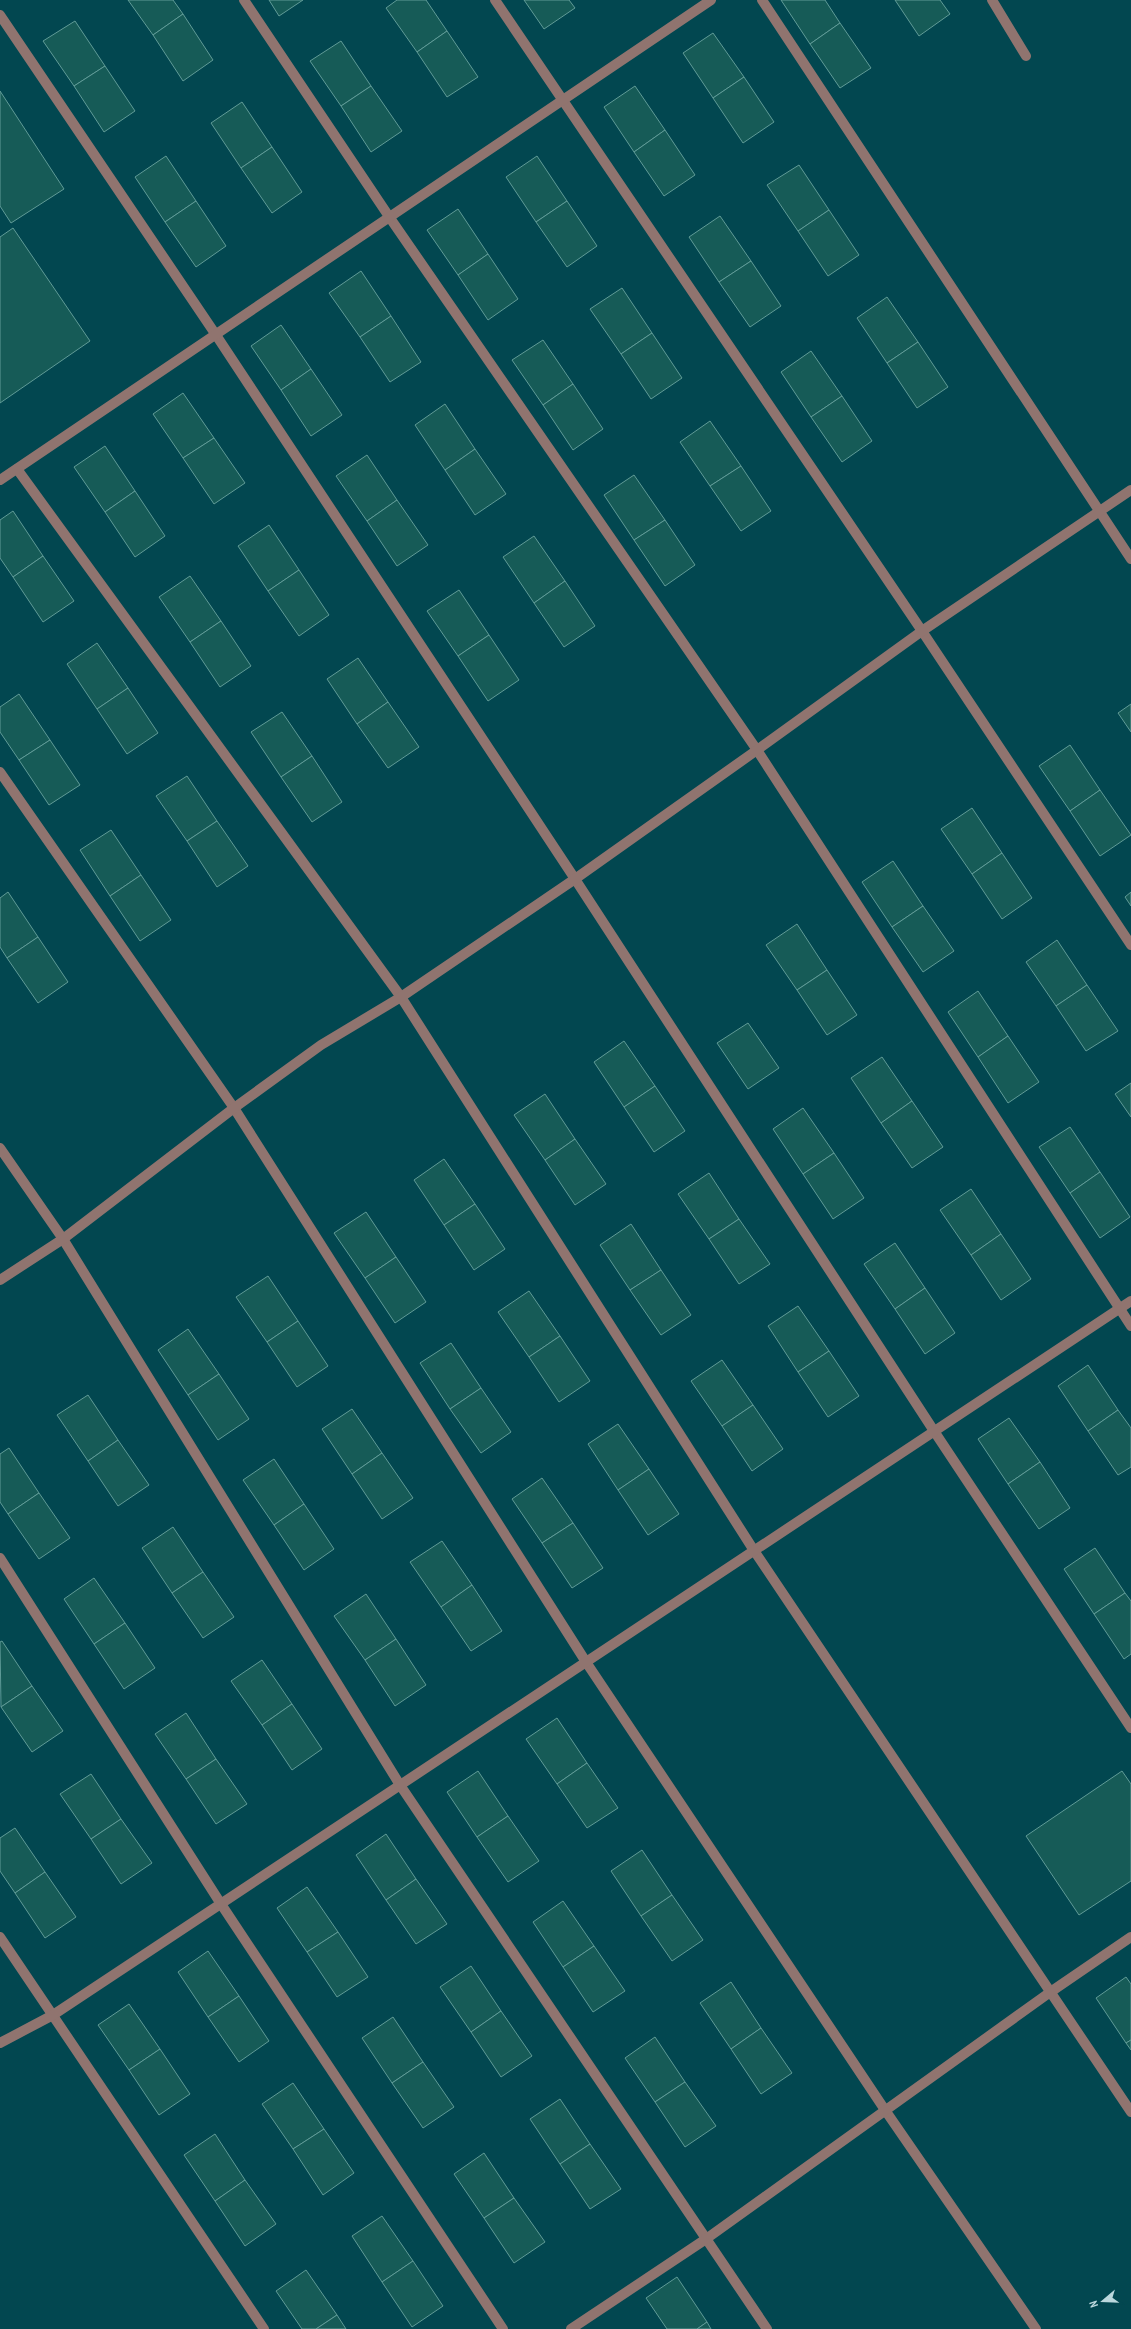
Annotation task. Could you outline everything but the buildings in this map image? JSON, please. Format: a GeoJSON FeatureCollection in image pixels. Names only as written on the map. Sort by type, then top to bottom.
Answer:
{"type":"FeatureCollection","features":[{"type":"Feature","properties":{"kind":"street"},"geometry":{"type":"LineString","coordinates":[[244,0],[390,218],[757,750],[1131,1326]]}},
{"type":"Feature","properties":{"kind":"street"},"geometry":{"type":"LineString","coordinates":[[495,0],[922,630],[1131,945]]}},
{"type":"Feature","properties":{"kind":"street"},"geometry":{"type":"LineString","coordinates":[[0,480],[711,0]]}},
{"type":"Feature","properties":{"kind":"street"},"geometry":{"type":"LineString","coordinates":[[762,0],[1131,559]]}},
{"type":"Feature","properties":{"kind":"street"},"geometry":{"type":"LineString","coordinates":[[992,0],[1026,56]]}},
{"type":"Feature","properties":{"kind":"street"},"geometry":{"type":"LineString","coordinates":[[0,15],[216,335],[575,879],[934,1431],[1131,1728]]}},
{"type":"Feature","properties":{"kind":"street"},"geometry":{"type":"LineString","coordinates":[[18,469],[401,997],[753,1550],[1049,1993],[1131,2112]]}},
{"type":"Feature","properties":{"kind":"street"},"geometry":{"type":"LineString","coordinates":[[0,1280],[63,1239],[234,1108],[321,1045],[401,997],[575,879],[757,750],[922,630],[1131,490]]}},
{"type":"Feature","properties":{"kind":"street"},"geometry":{"type":"LineString","coordinates":[[0,772],[234,1108],[586,1662],[885,2110],[1036,2329]]}},
{"type":"Feature","properties":{"kind":"street"},"geometry":{"type":"LineString","coordinates":[[0,1148],[63,1239],[400,1785],[767,2329]]}},
{"type":"Feature","properties":{"kind":"street"},"geometry":{"type":"LineString","coordinates":[[0,2044],[53,2015],[1131,1301]]}},
{"type":"Feature","properties":{"kind":"street"},"geometry":{"type":"LineString","coordinates":[[0,1558],[221,1904],[503,2329]]}},
{"type":"Feature","properties":{"kind":"street"},"geometry":{"type":"LineString","coordinates":[[0,1937],[264,2329]]}},
{"type":"Feature","properties":{"kind":"street"},"geometry":{"type":"LineString","coordinates":[[571,2329],[706,2239],[1049,1993],[1131,1937]]}}]}
